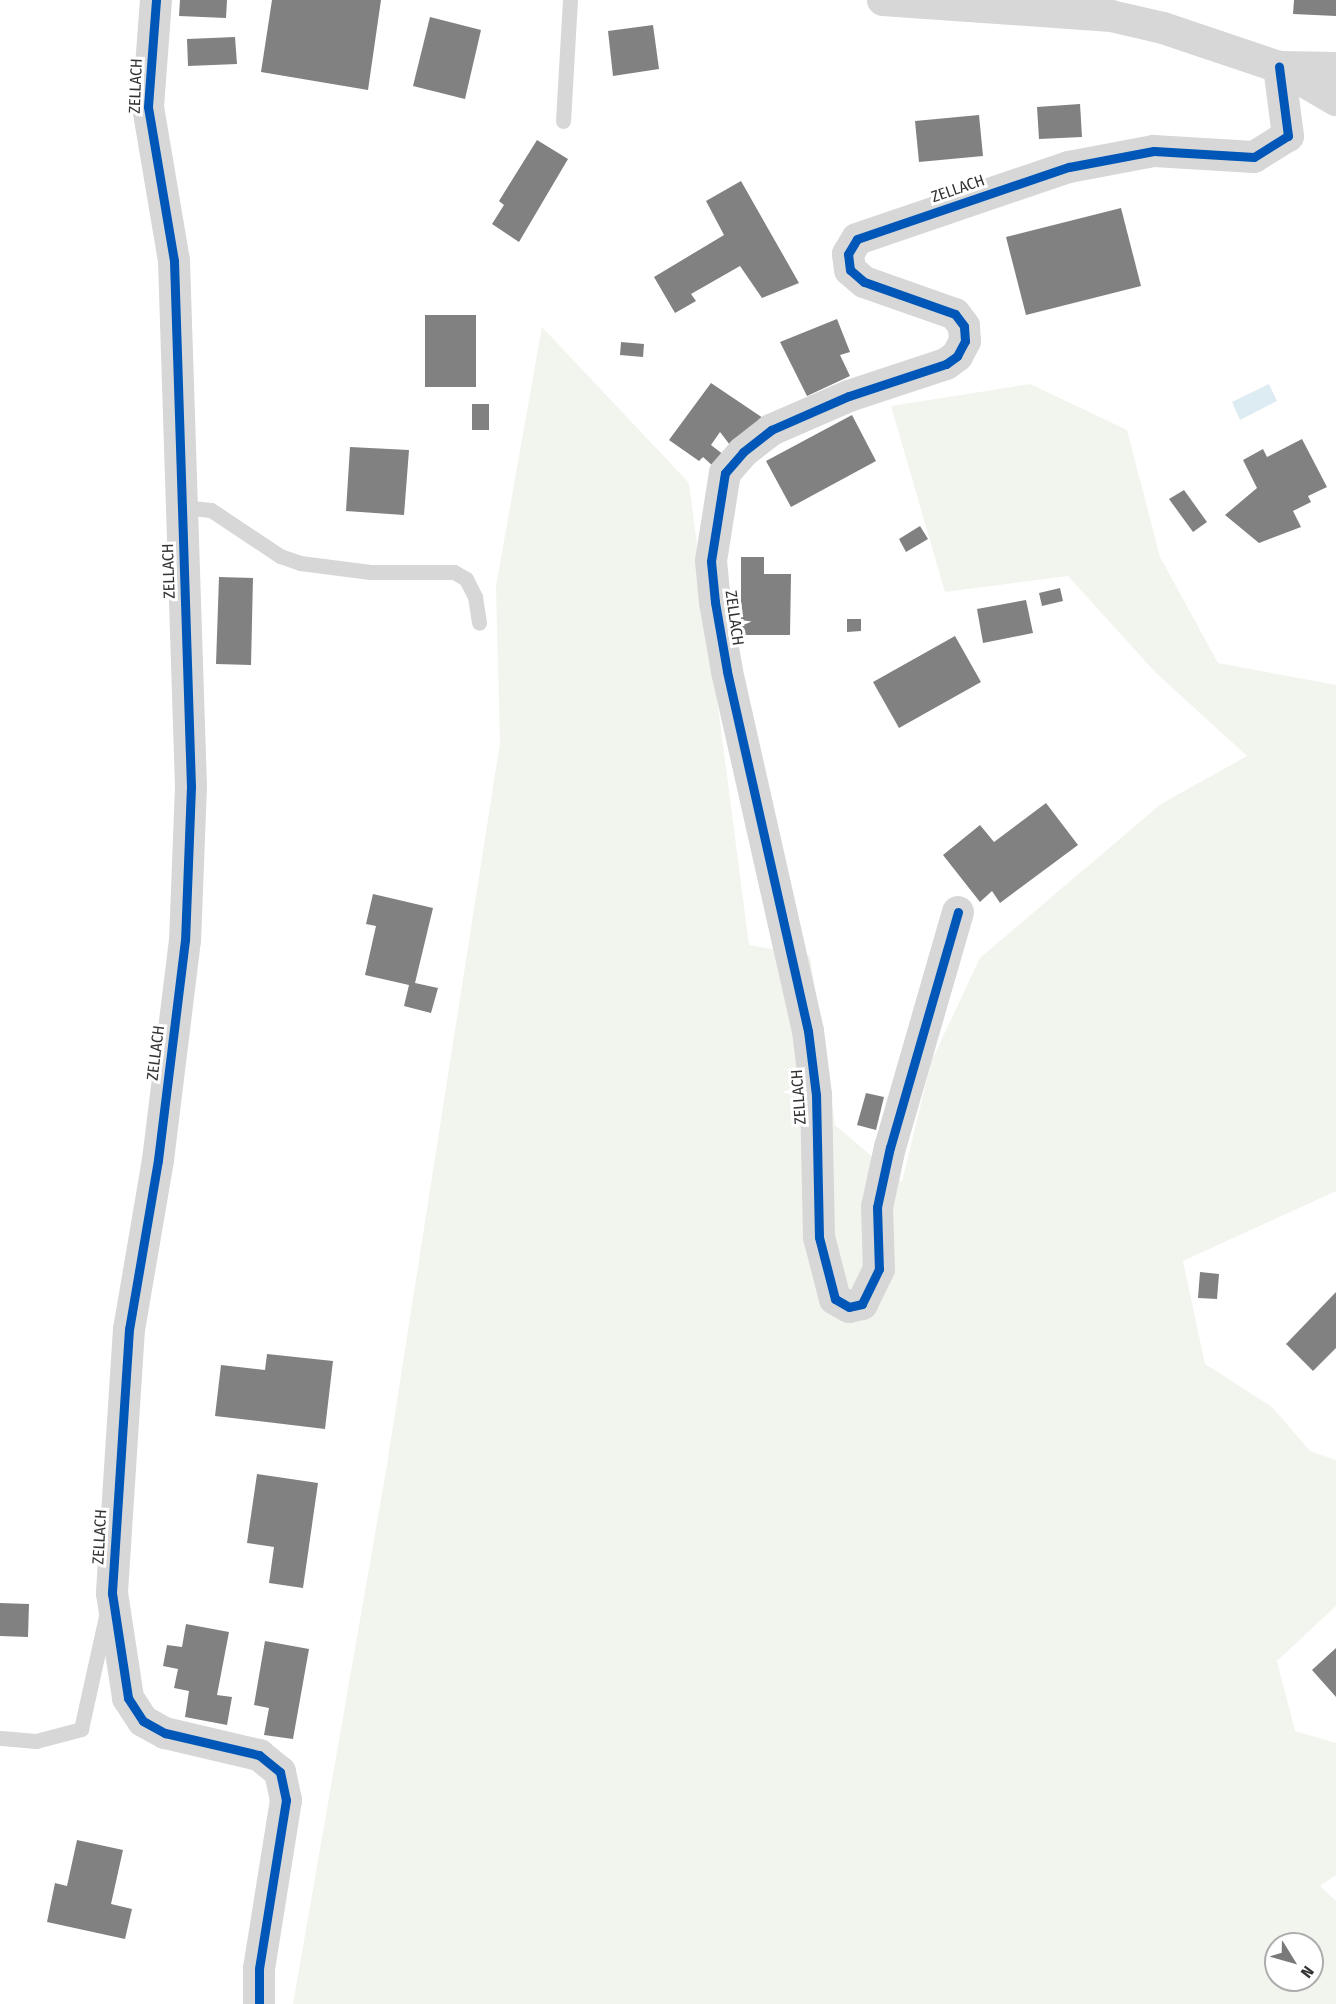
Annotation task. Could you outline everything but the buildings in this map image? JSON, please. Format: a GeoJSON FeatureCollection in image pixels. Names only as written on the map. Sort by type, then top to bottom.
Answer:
{"type":"FeatureCollection","features":[{"type":"Feature","properties":{"kind":"street","name":"ZELLACH"},"geometry":{"type":"LineString","coordinates":[[156,0],[148,107],[174,261],[191,786],[185,940],[158,1160],[129,1329],[112,1593],[128,1698],[143,1721],[165,1733],[259,1755],[280,1772],[286,1800],[258,1969],[259,2004]]}},
{"type":"Feature","properties":{"kind":"street"},"geometry":{"type":"LineString","coordinates":[[883,0],[1111,16],[1163,28],[1279,67],[1336,100]]}},
{"type":"Feature","properties":{"kind":"street","name":"ZELLACH"},"geometry":{"type":"LineString","coordinates":[[958,912],[890,1147],[877,1207],[879,1269],[862,1304],[849,1306],[835,1299],[819,1237],[816,1095],[808,1031],[727,671],[715,602],[711,561],[725,473],[743,452],[771,430],[849,396],[946,364],[957,356],[965,341],[964,326],[955,314],[864,282],[850,270],[848,254],[857,239],[1069,166],[1154,151],[1254,157],[1288,136],[1279,67]]}},
{"type":"Feature","properties":{"kind":"street"},"geometry":{"type":"LineString","coordinates":[[1279,67],[1336,68]]}},
{"type":"Feature","properties":{"kind":"lane"},"geometry":{"type":"LineString","coordinates":[[563,121],[570,0]]}},
{"type":"Feature","properties":{"kind":"lane"},"geometry":{"type":"LineString","coordinates":[[182,507],[211,510],[280,556],[300,563],[370,572],[454,572],[466,579],[475,597],[479,623]]}},
{"type":"Feature","properties":{"kind":"lane"},"geometry":{"type":"LineString","coordinates":[[1,1738],[36,1741],[81,1729],[112,1593]]}},
{"type":"Feature","properties":{"kind":"shaded area"},"geometry":{"type":"Polygon","coordinates":[[[542,327],[689,483],[749,945],[810,956],[835,1125],[902,1182],[931,1062],[980,958],[1161,804],[1247,756],[1155,672],[1068,576],[945,592],[891,406],[1030,384],[1127,430],[1160,557],[1218,663],[1336,685],[1336,1191],[1183,1261],[1205,1364],[1272,1407],[1310,1451],[1336,1460],[1336,1606],[1277,1661],[1295,1731],[1336,1743],[1336,1875],[1320,1886],[1336,1901],[1336,2004],[293,2004],[386,1471],[500,743],[496,586],[542,327]]]}},
{"type":"Feature","properties":{"kind":"shaded area"},"geometry":{"type":"Polygon","coordinates":[[[1269,384],[1277,401],[1240,420],[1232,402],[1269,384]]]}},
{"type":"Feature","properties":{"kind":"cycle path"},"geometry":{"type":"LineString","coordinates":[[156,0],[148,107],[174,261],[191,786],[185,940],[158,1160],[129,1329],[112,1593],[128,1698],[143,1721],[165,1733],[259,1755],[280,1772],[286,1800],[259,1969],[259,2004]]}},
{"type":"Feature","properties":{"kind":"cycle path"},"geometry":{"type":"LineString","coordinates":[[958,912],[890,1147],[877,1207],[879,1269],[862,1304],[849,1307],[835,1299],[819,1237],[816,1095],[808,1031],[727,671],[715,602],[711,561],[725,473],[743,452],[771,430],[849,396],[946,364],[957,356],[965,341],[964,326],[955,314],[864,282],[850,270],[848,254],[857,239],[1069,167],[1154,151],[1254,157],[1288,136],[1279,67]]}}]}
